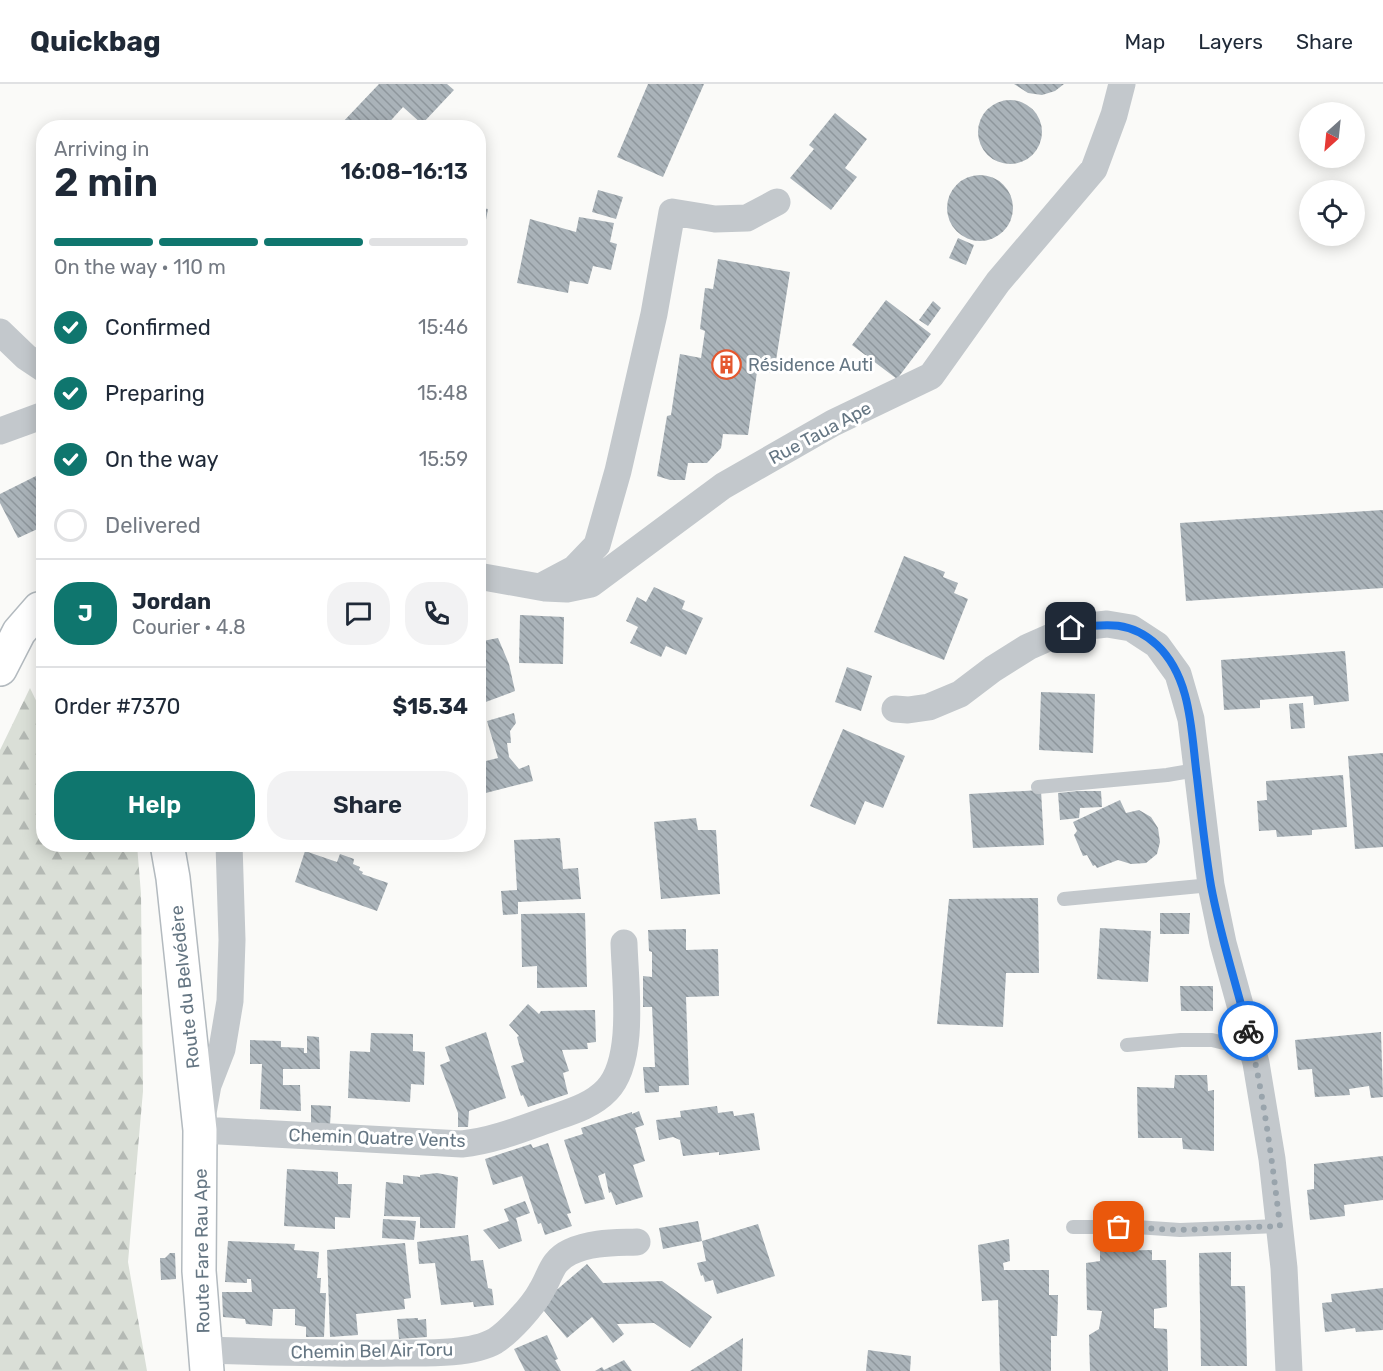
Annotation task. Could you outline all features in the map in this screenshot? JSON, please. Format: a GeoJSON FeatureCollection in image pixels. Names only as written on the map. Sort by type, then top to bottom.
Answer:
{"type":"FeatureCollection","features":[{"type":"Feature","properties":{"kind":"street","name":"Rue Taua Ape"},"geometry":{"type":"LineString","coordinates":[[486,577],[567,589],[591,584],[723,486],[832,423],[931,376],[998,282],[1094,169],[1114,115],[1122,84]]}},
{"type":"Feature","properties":{"kind":"street"},"geometry":{"type":"LineString","coordinates":[[541,587],[574,569],[597,545],[618,471],[654,314],[672,212],[715,219],[747,218],[777,202]]}},
{"type":"Feature","properties":{"kind":"street"},"geometry":{"type":"LineString","coordinates":[[0,332],[36,364]]}},
{"type":"Feature","properties":{"kind":"street"},"geometry":{"type":"LineString","coordinates":[[0,431],[36,417]]}},
{"type":"Feature","properties":{"kind":"street"},"geometry":{"type":"LineString","coordinates":[[0,669],[19,632],[36,612]]}},
{"type":"Feature","properties":{"kind":"street"},"geometry":{"type":"LineString","coordinates":[[895,709],[908,710],[928,706],[960,694],[993,669],[1028,647],[1071,628],[1107,624],[1131,628],[1157,645],[1178,674],[1191,719],[1211,885],[1223,943],[1253,1050],[1272,1159],[1287,1313],[1289,1371]]}},
{"type":"Feature","properties":{"kind":"street","name":"Route du Belvédère"},"geometry":{"type":"LineString","coordinates":[[168,852],[200,1130]]}},
{"type":"Feature","properties":{"kind":"street"},"geometry":{"type":"LineString","coordinates":[[200,1130],[208,1085],[222,1049],[230,1001],[232,940],[229,852]]}},
{"type":"Feature","properties":{"kind":"street","name":"Chemin Quatre Vents"},"geometry":{"type":"LineString","coordinates":[[200,1130],[462,1144],[480,1142],[586,1106],[607,1091],[619,1075],[624,1054],[626,1032],[624,943]]}},
{"type":"Feature","properties":{"kind":"street","name":"Route Fare Rau Ape"},"geometry":{"type":"LineString","coordinates":[[200,1130],[198,1271],[206,1360]]}},
{"type":"Feature","properties":{"kind":"street","name":"Chemin Bel Air Toru"},"geometry":{"type":"LineString","coordinates":[[206,1360],[433,1353],[467,1349],[494,1341],[516,1323],[541,1292],[552,1267],[569,1252],[596,1243],[637,1242]]}},
{"type":"Feature","properties":{"kind":"lane"},"geometry":{"type":"LineString","coordinates":[[1038,786],[1167,775],[1196,770]]}},
{"type":"Feature","properties":{"kind":"lane"},"geometry":{"type":"LineString","coordinates":[[1064,898],[1211,885]]}},
{"type":"Feature","properties":{"kind":"lane"},"geometry":{"type":"LineString","coordinates":[[1127,1045],[1181,1040],[1212,1040],[1253,1050]]}},
{"type":"Feature","properties":{"kind":"lane"},"geometry":{"type":"LineString","coordinates":[[1073,1227],[1179,1230],[1280,1226]]}},
{"type":"Feature","properties":{"kind":"green space"},"geometry":{"type":"Polygon","coordinates":[[[30,688],[36,700],[36,852],[138,852],[141,894],[143,1091],[128,1262],[147,1371],[0,1371],[0,750],[30,688]]]}},
{"type":"Feature","properties":{"kind":"building"},"geometry":{"type":"Polygon","coordinates":[[[379,84],[447,84],[454,90],[426,120],[418,120],[403,107],[391,120],[345,120],[379,84]]]}},
{"type":"Feature","properties":{"kind":"building"},"geometry":{"type":"Polygon","coordinates":[[[648,84],[704,84],[663,177],[617,157],[648,84]]]}},
{"type":"Feature","properties":{"kind":"building"},"geometry":{"type":"Polygon","coordinates":[[[1014,84],[1064,84],[1055,91],[1042,95],[1028,93],[1014,84]]]}},
{"type":"Feature","properties":{"kind":"building"},"geometry":{"type":"Polygon","coordinates":[[[1004,100],[1016,100],[1033,109],[1040,120],[1042,132],[1040,144],[1033,155],[1016,164],[1004,164],[992,159],[983,150],[978,138],[978,126],[983,114],[992,105],[1004,100]]]}},
{"type":"Feature","properties":{"kind":"building"},"geometry":{"type":"Polygon","coordinates":[[[835,113],[867,139],[845,168],[857,177],[831,210],[790,178],[814,149],[809,145],[835,113]]]}},
{"type":"Feature","properties":{"kind":"building"},"geometry":{"type":"Polygon","coordinates":[[[980,175],[992,178],[1003,185],[1010,196],[1013,208],[1010,220],[1003,231],[992,238],[980,241],[968,238],[957,231],[950,220],[947,208],[950,196],[957,185],[968,178],[980,175]]]}},
{"type":"Feature","properties":{"kind":"building"},"geometry":{"type":"Polygon","coordinates":[[[598,190],[623,197],[616,219],[592,212],[598,190]]]}},
{"type":"Feature","properties":{"kind":"building"},"geometry":{"type":"Polygon","coordinates":[[[579,217],[614,223],[610,242],[617,244],[611,270],[593,266],[588,284],[570,281],[568,293],[517,283],[530,219],[576,232],[579,217]]]}},
{"type":"Feature","properties":{"kind":"building"},"geometry":{"type":"Polygon","coordinates":[[[958,238],[974,245],[966,265],[949,258],[958,238]]]}},
{"type":"Feature","properties":{"kind":"building","name":"Résidence Auti"},"geometry":{"type":"Polygon","coordinates":[[[718,259],[790,272],[774,373],[757,372],[748,435],[723,434],[721,448],[707,463],[688,463],[685,480],[670,480],[657,476],[667,416],[671,415],[680,354],[701,358],[705,331],[700,329],[705,288],[713,289],[718,259]]]}},
{"type":"Feature","properties":{"kind":"building"},"geometry":{"type":"Polygon","coordinates":[[[886,300],[931,334],[897,379],[852,345],[886,300]]]}},
{"type":"Feature","properties":{"kind":"building"},"geometry":{"type":"Polygon","coordinates":[[[933,301],[941,308],[928,326],[919,320],[933,301]]]}},
{"type":"Feature","properties":{"kind":"building"},"geometry":{"type":"Polygon","coordinates":[[[36,476],[36,530],[18,538],[0,503],[0,494],[36,476]]]}},
{"type":"Feature","properties":{"kind":"building"},"geometry":{"type":"Polygon","coordinates":[[[1383,510],[1383,588],[1186,601],[1180,523],[1383,510]]]}},
{"type":"Feature","properties":{"kind":"building"},"geometry":{"type":"Polygon","coordinates":[[[904,556],[945,572],[943,577],[958,583],[954,593],[968,599],[944,660],[874,632],[904,556]]]}},
{"type":"Feature","properties":{"kind":"building"},"geometry":{"type":"Polygon","coordinates":[[[654,587],[685,601],[682,609],[703,618],[686,655],[666,646],[661,657],[630,643],[638,627],[626,621],[637,597],[646,602],[654,587]]]}},
{"type":"Feature","properties":{"kind":"building"},"geometry":{"type":"Polygon","coordinates":[[[520,615],[564,617],[563,664],[519,663],[520,615]]]}},
{"type":"Feature","properties":{"kind":"building"},"geometry":{"type":"Polygon","coordinates":[[[498,638],[509,664],[515,691],[486,702],[486,640],[498,638]]]}},
{"type":"Feature","properties":{"kind":"building"},"geometry":{"type":"Polygon","coordinates":[[[1345,651],[1349,701],[1314,705],[1313,696],[1260,700],[1260,708],[1224,710],[1221,660],[1345,651]]]}},
{"type":"Feature","properties":{"kind":"building"},"geometry":{"type":"Polygon","coordinates":[[[847,667],[872,676],[861,711],[835,702],[847,667]]]}},
{"type":"Feature","properties":{"kind":"building"},"geometry":{"type":"Polygon","coordinates":[[[1041,692],[1095,694],[1093,753],[1039,750],[1041,692]]]}},
{"type":"Feature","properties":{"kind":"building"},"geometry":{"type":"Polygon","coordinates":[[[1303,703],[1305,728],[1291,729],[1289,704],[1303,703]]]}},
{"type":"Feature","properties":{"kind":"building"},"geometry":{"type":"Polygon","coordinates":[[[514,713],[516,723],[510,731],[511,743],[507,743],[509,757],[519,769],[529,765],[533,781],[486,793],[486,761],[498,758],[487,721],[514,713]]]}},
{"type":"Feature","properties":{"kind":"building"},"geometry":{"type":"Polygon","coordinates":[[[843,729],[905,756],[883,808],[865,801],[855,825],[810,806],[843,729]]]}},
{"type":"Feature","properties":{"kind":"building"},"geometry":{"type":"Polygon","coordinates":[[[1383,753],[1383,847],[1355,849],[1348,756],[1383,753]]]}},
{"type":"Feature","properties":{"kind":"building"},"geometry":{"type":"Polygon","coordinates":[[[1343,775],[1347,827],[1312,830],[1312,835],[1277,837],[1276,830],[1259,831],[1257,801],[1267,800],[1266,781],[1343,775]]]}},
{"type":"Feature","properties":{"kind":"building"},"geometry":{"type":"Polygon","coordinates":[[[1041,790],[1044,845],[973,848],[969,794],[1041,790]]]}},
{"type":"Feature","properties":{"kind":"building"},"geometry":{"type":"Polygon","coordinates":[[[1101,791],[1102,807],[1080,808],[1079,818],[1060,820],[1058,793],[1101,791]]]}},
{"type":"Feature","properties":{"kind":"building"},"geometry":{"type":"Polygon","coordinates":[[[1120,800],[1126,813],[1139,810],[1151,817],[1158,828],[1160,842],[1157,854],[1146,863],[1131,864],[1118,860],[1097,868],[1093,866],[1087,855],[1083,856],[1074,835],[1077,831],[1073,822],[1120,800]]]}},
{"type":"Feature","properties":{"kind":"building"},"geometry":{"type":"Polygon","coordinates":[[[696,818],[698,830],[716,830],[720,894],[661,899],[654,822],[696,818]]]}},
{"type":"Feature","properties":{"kind":"building"},"geometry":{"type":"Polygon","coordinates":[[[560,838],[563,869],[578,868],[581,899],[518,902],[518,914],[503,915],[501,891],[517,890],[514,840],[560,838]]]}},
{"type":"Feature","properties":{"kind":"building"},"geometry":{"type":"Polygon","coordinates":[[[305,852],[308,852],[337,862],[340,854],[354,859],[353,864],[360,867],[362,874],[388,883],[377,911],[295,882],[305,852]]]}},
{"type":"Feature","properties":{"kind":"building"},"geometry":{"type":"Polygon","coordinates":[[[1038,898],[1039,973],[1006,973],[1003,1027],[937,1024],[949,899],[1038,898]]]}},
{"type":"Feature","properties":{"kind":"building"},"geometry":{"type":"Polygon","coordinates":[[[585,913],[587,987],[537,988],[537,966],[522,967],[521,914],[585,913]]]}},
{"type":"Feature","properties":{"kind":"building"},"geometry":{"type":"Polygon","coordinates":[[[1160,913],[1190,913],[1189,934],[1160,934],[1160,913]]]}},
{"type":"Feature","properties":{"kind":"building"},"geometry":{"type":"Polygon","coordinates":[[[1100,928],[1151,931],[1148,982],[1097,979],[1100,928]]]}},
{"type":"Feature","properties":{"kind":"building"},"geometry":{"type":"Polygon","coordinates":[[[686,929],[686,950],[718,949],[719,996],[686,997],[689,1085],[659,1086],[659,1092],[645,1093],[643,1067],[655,1067],[652,1007],[643,1007],[643,976],[652,977],[652,952],[649,951],[648,930],[686,929]]]}},
{"type":"Feature","properties":{"kind":"building"},"geometry":{"type":"Polygon","coordinates":[[[1180,986],[1213,986],[1213,1011],[1181,1011],[1180,986]]]}},
{"type":"Feature","properties":{"kind":"building"},"geometry":{"type":"Polygon","coordinates":[[[528,1004],[539,1014],[541,1011],[595,1010],[596,1042],[587,1043],[588,1049],[562,1050],[569,1071],[563,1073],[568,1094],[528,1107],[523,1095],[521,1096],[511,1066],[524,1062],[517,1037],[519,1036],[509,1025],[528,1004]]]}},
{"type":"Feature","properties":{"kind":"building"},"geometry":{"type":"Polygon","coordinates":[[[486,1032],[506,1098],[469,1111],[468,1127],[458,1127],[458,1113],[440,1065],[450,1061],[445,1047],[486,1032]]]}},
{"type":"Feature","properties":{"kind":"building"},"geometry":{"type":"Polygon","coordinates":[[[1381,1032],[1383,1097],[1371,1098],[1369,1086],[1349,1089],[1350,1095],[1315,1097],[1312,1069],[1298,1070],[1295,1040],[1381,1032]]]}},
{"type":"Feature","properties":{"kind":"building"},"geometry":{"type":"Polygon","coordinates":[[[371,1033],[413,1034],[413,1051],[425,1052],[424,1085],[411,1084],[410,1102],[348,1098],[350,1051],[370,1052],[371,1033]]]}},
{"type":"Feature","properties":{"kind":"building"},"geometry":{"type":"Polygon","coordinates":[[[307,1036],[319,1037],[320,1069],[283,1069],[283,1085],[300,1085],[301,1111],[260,1109],[262,1064],[250,1064],[250,1040],[281,1041],[281,1047],[304,1048],[304,1053],[307,1053],[307,1036]]]}},
{"type":"Feature","properties":{"kind":"building"},"geometry":{"type":"Polygon","coordinates":[[[1175,1075],[1207,1075],[1208,1091],[1214,1090],[1214,1151],[1183,1149],[1182,1138],[1138,1138],[1137,1087],[1174,1088],[1175,1075]]]}},
{"type":"Feature","properties":{"kind":"building"},"geometry":{"type":"Polygon","coordinates":[[[311,1105],[331,1106],[330,1126],[311,1126],[311,1105]]]}},
{"type":"Feature","properties":{"kind":"building"},"geometry":{"type":"Polygon","coordinates":[[[717,1106],[718,1113],[733,1111],[734,1116],[754,1113],[760,1150],[683,1156],[680,1140],[673,1137],[659,1140],[656,1120],[681,1117],[680,1111],[717,1106]]]}},
{"type":"Feature","properties":{"kind":"building"},"geometry":{"type":"Polygon","coordinates":[[[639,1111],[644,1125],[635,1128],[645,1161],[633,1165],[643,1197],[616,1205],[611,1192],[609,1193],[605,1173],[598,1176],[605,1199],[585,1204],[564,1140],[583,1134],[581,1128],[639,1111]]]}},
{"type":"Feature","properties":{"kind":"building"},"geometry":{"type":"Polygon","coordinates":[[[548,1143],[571,1213],[567,1214],[572,1226],[545,1235],[541,1223],[538,1224],[522,1176],[493,1185],[485,1159],[531,1144],[533,1148],[548,1143]]]}},
{"type":"Feature","properties":{"kind":"building"},"geometry":{"type":"Polygon","coordinates":[[[1383,1156],[1383,1200],[1344,1205],[1345,1216],[1310,1220],[1307,1190],[1314,1189],[1314,1164],[1383,1156]]]}},
{"type":"Feature","properties":{"kind":"building"},"geometry":{"type":"Polygon","coordinates":[[[287,1169],[338,1172],[338,1184],[352,1184],[350,1218],[335,1217],[335,1229],[284,1226],[287,1169]]]}},
{"type":"Feature","properties":{"kind":"building"},"geometry":{"type":"Polygon","coordinates":[[[437,1173],[458,1177],[455,1228],[420,1228],[420,1217],[384,1216],[386,1182],[403,1184],[403,1175],[420,1177],[420,1175],[437,1173]]]}},
{"type":"Feature","properties":{"kind":"building"},"geometry":{"type":"Polygon","coordinates":[[[525,1201],[530,1213],[516,1218],[522,1241],[499,1249],[483,1230],[509,1221],[504,1209],[525,1201]]]}},
{"type":"Feature","properties":{"kind":"building"},"geometry":{"type":"Polygon","coordinates":[[[383,1219],[416,1221],[414,1240],[382,1238],[383,1219]]]}},
{"type":"Feature","properties":{"kind":"building"},"geometry":{"type":"Polygon","coordinates":[[[698,1221],[702,1241],[663,1249],[659,1228],[698,1221]]]}},
{"type":"Feature","properties":{"kind":"building"},"geometry":{"type":"Polygon","coordinates":[[[758,1224],[775,1276],[717,1294],[713,1280],[705,1282],[697,1263],[706,1261],[702,1241],[758,1224]]]}},
{"type":"Feature","properties":{"kind":"building"},"geometry":{"type":"Polygon","coordinates":[[[468,1235],[471,1261],[483,1260],[488,1288],[492,1289],[494,1305],[474,1307],[473,1302],[441,1305],[435,1263],[419,1264],[417,1242],[468,1235]]]}},
{"type":"Feature","properties":{"kind":"building"},"geometry":{"type":"Polygon","coordinates":[[[1009,1239],[1010,1261],[1003,1263],[1004,1270],[1049,1270],[1049,1295],[1058,1295],[1057,1336],[1051,1336],[1051,1371],[1000,1371],[998,1300],[982,1301],[978,1245],[1009,1239]]]}},
{"type":"Feature","properties":{"kind":"building"},"geometry":{"type":"Polygon","coordinates":[[[228,1241],[295,1244],[294,1250],[319,1252],[317,1278],[321,1278],[320,1293],[326,1293],[324,1337],[306,1337],[306,1327],[295,1325],[295,1309],[273,1309],[272,1326],[246,1324],[245,1319],[223,1317],[222,1292],[252,1292],[251,1279],[247,1279],[247,1283],[225,1282],[228,1241]]]}},
{"type":"Feature","properties":{"kind":"building"},"geometry":{"type":"Polygon","coordinates":[[[405,1243],[411,1298],[404,1299],[405,1309],[356,1314],[358,1335],[330,1337],[327,1250],[405,1243]]]}},
{"type":"Feature","properties":{"kind":"building"},"geometry":{"type":"Polygon","coordinates":[[[1152,1250],[1152,1260],[1166,1260],[1167,1307],[1154,1309],[1154,1328],[1167,1329],[1168,1371],[1090,1371],[1089,1335],[1099,1329],[1102,1311],[1087,1310],[1086,1263],[1100,1261],[1100,1251],[1152,1250]]]}},
{"type":"Feature","properties":{"kind":"building"},"geometry":{"type":"Polygon","coordinates":[[[1231,1252],[1231,1286],[1245,1286],[1247,1366],[1201,1366],[1199,1253],[1231,1252]]]}},
{"type":"Feature","properties":{"kind":"building"},"geometry":{"type":"Polygon","coordinates":[[[170,1253],[175,1253],[176,1279],[161,1280],[160,1258],[165,1258],[170,1253]]]}},
{"type":"Feature","properties":{"kind":"building"},"geometry":{"type":"Polygon","coordinates":[[[587,1264],[603,1283],[662,1281],[712,1317],[690,1348],[654,1323],[617,1324],[624,1334],[613,1343],[592,1317],[567,1338],[539,1305],[587,1264]]]}},
{"type":"Feature","properties":{"kind":"building"},"geometry":{"type":"Polygon","coordinates":[[[1383,1288],[1383,1330],[1356,1332],[1355,1328],[1325,1332],[1322,1303],[1332,1302],[1331,1294],[1383,1288]]]}},
{"type":"Feature","properties":{"kind":"building"},"geometry":{"type":"Polygon","coordinates":[[[418,1318],[418,1320],[426,1319],[427,1337],[399,1339],[397,1319],[418,1318]]]}},
{"type":"Feature","properties":{"kind":"building"},"geometry":{"type":"Polygon","coordinates":[[[547,1335],[561,1371],[525,1371],[514,1349],[547,1335]]]}},
{"type":"Feature","properties":{"kind":"building"},"geometry":{"type":"Polygon","coordinates":[[[743,1338],[742,1371],[690,1371],[743,1338]]]}},
{"type":"Feature","properties":{"kind":"building"},"geometry":{"type":"Polygon","coordinates":[[[868,1350],[911,1356],[910,1371],[866,1371],[868,1350]]]}},
{"type":"Feature","properties":{"kind":"building"},"geometry":{"type":"Polygon","coordinates":[[[624,1360],[632,1371],[595,1371],[602,1367],[604,1370],[624,1360]]]}},
{"type":"Feature","properties":{"kind":"way so far"},"geometry":{"type":"LineString","coordinates":[[1119,1227],[1179,1230],[1227,1226],[1280,1226],[1272,1159],[1256,1063],[1248,1031]]}},
{"type":"Feature","properties":{"kind":"place","name":"Résidence Auti"},"geometry":{"type":"Point","coordinates":[727,365]}},
{"type":"Feature","properties":{"kind":"route"},"geometry":{"type":"LineString","coordinates":[[1071,628],[1107,624],[1131,628],[1157,645],[1178,674],[1191,719],[1211,885],[1223,943],[1248,1031]]}}]}
